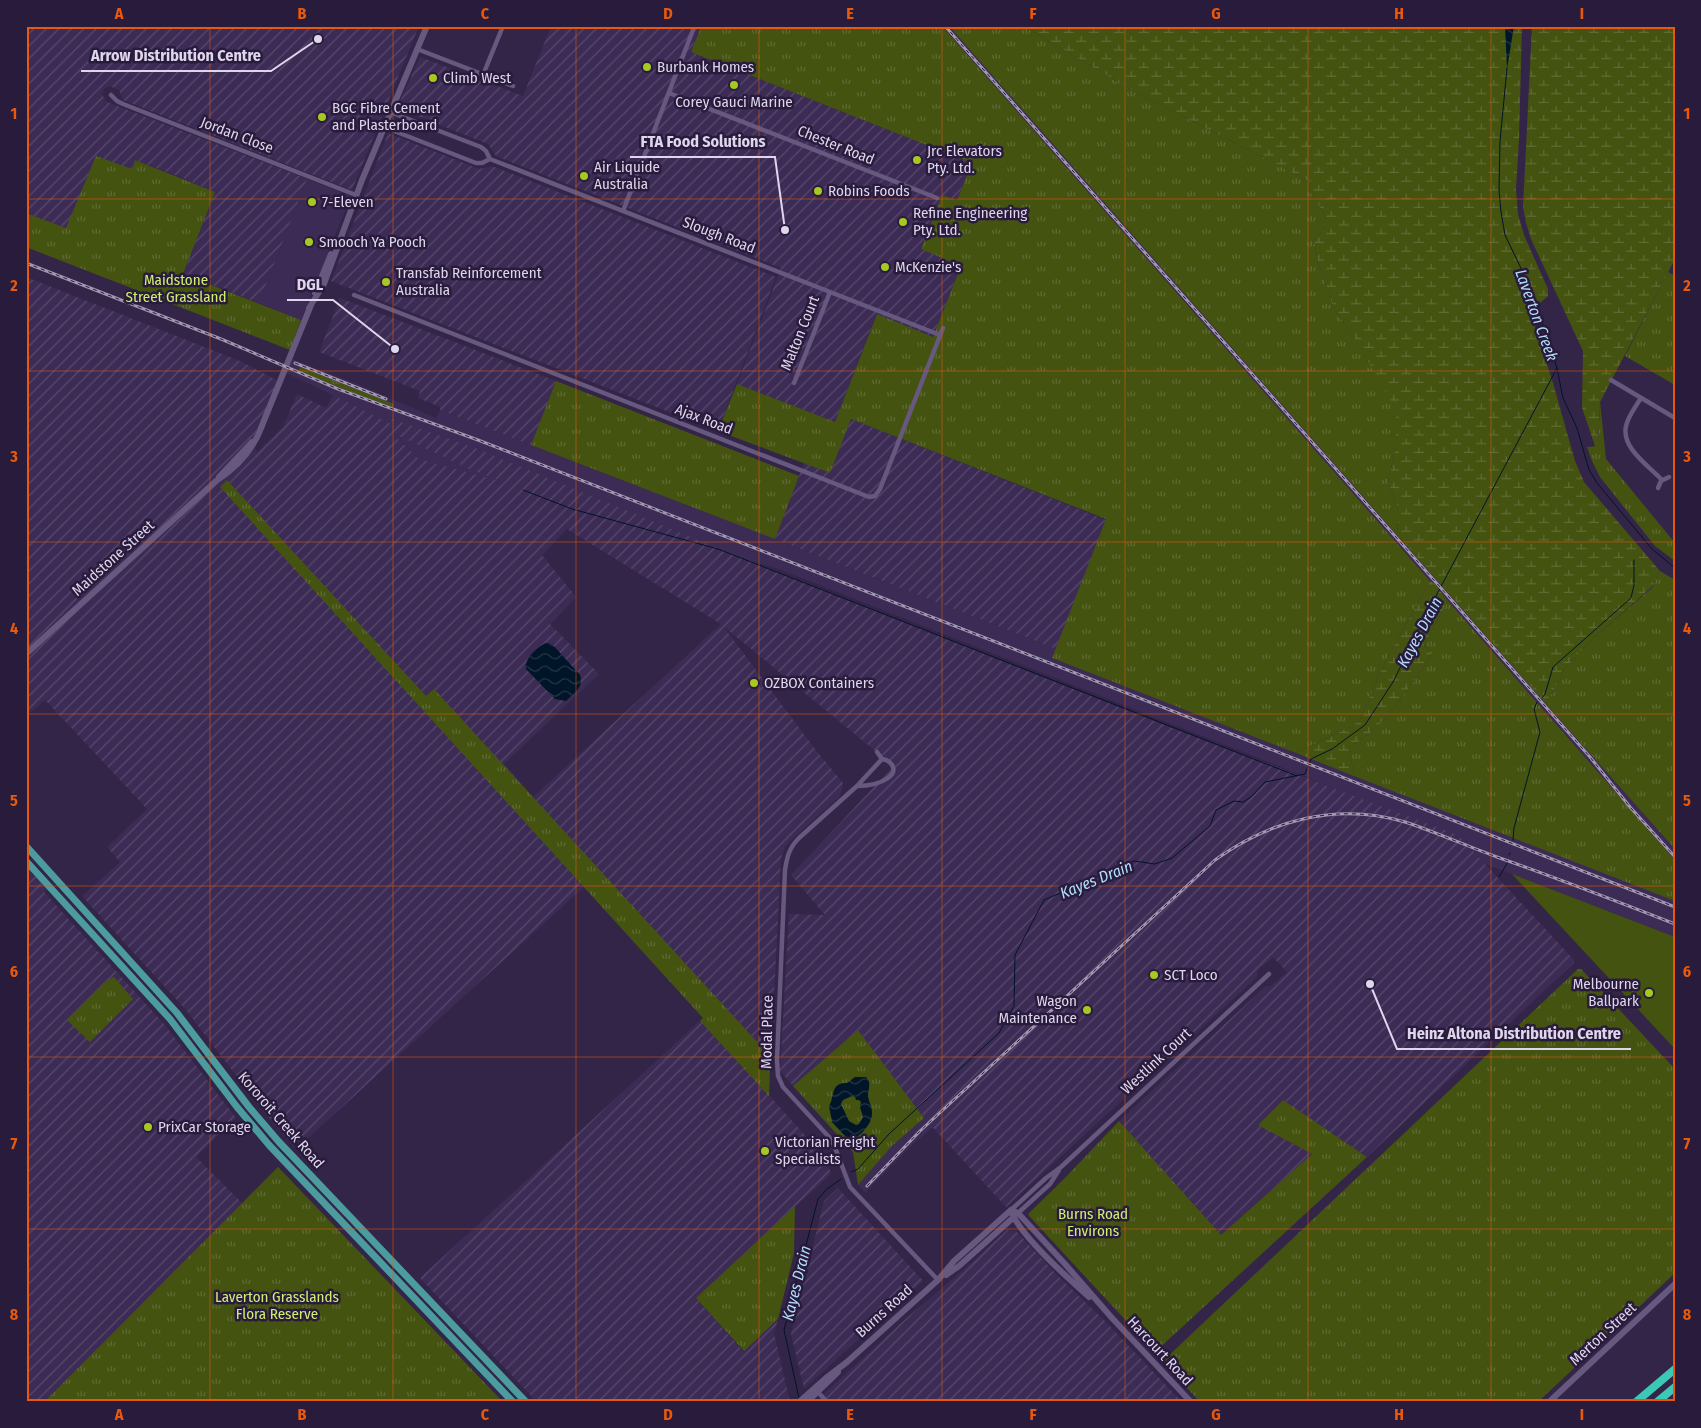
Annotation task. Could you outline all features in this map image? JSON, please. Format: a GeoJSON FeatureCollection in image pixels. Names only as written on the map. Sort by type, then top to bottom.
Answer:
{"type":"FeatureCollection","features":[{"type":"Feature","properties":{"kind":"highway"},"geometry":{"type":"LineString","coordinates":[[1636,1402],[1675,1369]]}},
{"type":"Feature","properties":{"kind":"highway"},"geometry":{"type":"LineString","coordinates":[[1657,1402],[1675,1387]]}},
{"type":"Feature","properties":{"kind":"main road","name":"Kororoit Creek Road"},"geometry":{"type":"LineString","coordinates":[[26,846],[177,1013],[258,1118],[297,1162],[526,1402]]}},
{"type":"Feature","properties":{"kind":"main road","name":"Kororoit Creek Road"},"geometry":{"type":"LineString","coordinates":[[26,860],[170,1020],[247,1119],[290,1168],[513,1402]]}},
{"type":"Feature","properties":{"kind":"main road"},"geometry":{"type":"LineString","coordinates":[[37,873],[45,867]]}},
{"type":"Feature","properties":{"kind":"main road"},"geometry":{"type":"LineString","coordinates":[[120,963],[127,956]]}},
{"type":"Feature","properties":{"kind":"main road"},"geometry":{"type":"LineString","coordinates":[[290,1168],[297,1162]]}},
{"type":"Feature","properties":{"kind":"main road"},"geometry":{"type":"LineString","coordinates":[[480,1368],[488,1361]]}},
{"type":"Feature","properties":{"kind":"street","name":"Maidstone Street"},"geometry":{"type":"LineString","coordinates":[[26,654],[216,481],[224,470],[249,446],[262,426],[337,238],[345,223],[427,26]]}},
{"type":"Feature","properties":{"kind":"street"},"geometry":{"type":"LineString","coordinates":[[483,75],[503,26]]}},
{"type":"Feature","properties":{"kind":"street"},"geometry":{"type":"LineString","coordinates":[[622,211],[693,30]]}},
{"type":"Feature","properties":{"kind":"street"},"geometry":{"type":"LineString","coordinates":[[417,49],[513,86]]}},
{"type":"Feature","properties":{"kind":"street","name":"Chester Road"},"geometry":{"type":"LineString","coordinates":[[669,93],[937,198]]}},
{"type":"Feature","properties":{"kind":"street","name":"Jordan Close"},"geometry":{"type":"LineString","coordinates":[[111,95],[116,101],[123,104],[356,195]]}},
{"type":"Feature","properties":{"kind":"street","name":"Slough Road"},"geometry":{"type":"LineString","coordinates":[[390,112],[481,148],[486,151],[490,159],[940,335]]}},
{"type":"Feature","properties":{"kind":"street","name":"Slough Road"},"geometry":{"type":"LineString","coordinates":[[384,127],[476,163],[482,163],[490,159]]}},
{"type":"Feature","properties":{"kind":"street","name":"Malton Court"},"geometry":{"type":"LineString","coordinates":[[794,383],[830,292]]}},
{"type":"Feature","properties":{"kind":"street","name":"Ajax Road"},"geometry":{"type":"LineString","coordinates":[[354,295],[869,497],[875,496],[880,489],[942,328]]}},
{"type":"Feature","properties":{"kind":"street"},"geometry":{"type":"LineString","coordinates":[[1611,380],[1675,418]]}},
{"type":"Feature","properties":{"kind":"street"},"geometry":{"type":"LineString","coordinates":[[1641,398],[1628,421],[1626,436],[1632,449],[1662,480]]}},
{"type":"Feature","properties":{"kind":"street"},"geometry":{"type":"LineString","coordinates":[[1658,488],[1662,480],[1669,477]]}},
{"type":"Feature","properties":{"kind":"street"},"geometry":{"type":"LineString","coordinates":[[856,786],[872,785],[888,778],[893,772],[894,766],[891,762],[882,759],[877,752]]}},
{"type":"Feature","properties":{"kind":"street","name":"Modal Place"},"geometry":{"type":"LineString","coordinates":[[882,759],[856,786],[799,838],[792,845],[788,853],[784,880],[778,1076],[786,1092],[832,1141],[850,1187],[938,1280]]}},
{"type":"Feature","properties":{"kind":"street","name":"Westlink Court"},"geometry":{"type":"LineString","coordinates":[[1010,1210],[1061,1167],[1269,974]]}},
{"type":"Feature","properties":{"kind":"street","name":"Westlink Court"},"geometry":{"type":"LineString","coordinates":[[1016,1216],[1050,1184],[1061,1167]]}},
{"type":"Feature","properties":{"kind":"street","name":"Burns Road"},"geometry":{"type":"LineString","coordinates":[[799,1402],[816,1390],[938,1280],[954,1261],[1010,1210]]}},
{"type":"Feature","properties":{"kind":"street","name":"Harcourt Road"},"geometry":{"type":"LineString","coordinates":[[1010,1210],[1065,1264],[1190,1402]]}},
{"type":"Feature","properties":{"kind":"street","name":"Burns Road"},"geometry":{"type":"LineString","coordinates":[[938,1280],[959,1266],[1016,1216]]}},
{"type":"Feature","properties":{"kind":"street","name":"Merton Street"},"geometry":{"type":"LineString","coordinates":[[1549,1402],[1675,1284]]}},
{"type":"Feature","properties":{"kind":"street"},"geometry":{"type":"LineString","coordinates":[[816,1390],[827,1402]]}},
{"type":"Feature","properties":{"kind":"street","name":"Burns Road"},"geometry":{"type":"LineString","coordinates":[[807,1402],[816,1390]]}},
{"type":"Feature","properties":{"kind":"shaded area"},"geometry":{"type":"Polygon","coordinates":[[[26,26],[419,26],[352,190],[123,100],[119,90],[112,87],[108,86],[104,89],[102,95],[107,102],[307,179],[259,303],[183,274],[215,192],[180,177],[135,160],[132,169],[66,228],[26,213],[26,26]]]}},
{"type":"Feature","properties":{"kind":"shaded area"},"geometry":{"type":"Polygon","coordinates":[[[551,26],[700,26],[691,52],[972,163],[957,200],[942,195],[921,249],[961,265],[933,337],[876,315],[835,422],[737,384],[781,268],[496,156],[488,144],[397,108],[420,57],[523,96],[551,26]]]}},
{"type":"Feature","properties":{"kind":"shaded area"},"geometry":{"type":"Polygon","coordinates":[[[942,26],[949,26],[996,79],[1436,579],[1435,584],[1430,581],[942,26]]]}},
{"type":"Feature","properties":{"kind":"shaded area"},"geometry":{"type":"Polygon","coordinates":[[[388,133],[479,169],[492,166],[776,277],[718,431],[331,281],[388,133]]]}},
{"type":"Feature","properties":{"kind":"shaded area"},"geometry":{"type":"Polygon","coordinates":[[[307,179],[351,196],[301,320],[259,303],[307,179]]]}},
{"type":"Feature","properties":{"kind":"shaded area"},"geometry":{"type":"Polygon","coordinates":[[[26,277],[240,361],[282,383],[254,447],[257,452],[283,427],[297,394],[326,408],[333,395],[391,424],[392,419],[475,448],[744,559],[1167,726],[1458,835],[1574,960],[1574,963],[1367,1157],[1283,1100],[1258,1125],[1312,1154],[1221,1235],[1119,1121],[1266,986],[1271,986],[1287,972],[1273,957],[1257,971],[1257,977],[1006,1207],[924,1118],[858,1030],[795,1088],[780,1071],[789,914],[825,915],[791,875],[894,766],[723,626],[815,749],[843,783],[839,797],[792,839],[785,847],[781,858],[769,1095],[826,1160],[831,1174],[696,1298],[743,1351],[778,1319],[774,1333],[790,1402],[537,1402],[420,1278],[703,1018],[584,887],[296,1149],[263,1111],[186,1010],[82,896],[120,862],[107,847],[147,809],[45,700],[26,716],[26,277]],[[391,432],[419,459],[507,483],[473,471],[391,432]],[[567,529],[542,555],[576,597],[550,624],[599,674],[504,764],[533,797],[721,624],[567,529]]]}},
{"type":"Feature","properties":{"kind":"shaded area"},"geometry":{"type":"Polygon","coordinates":[[[340,298],[556,381],[531,445],[440,410],[440,407],[418,398],[420,391],[319,352],[340,298]]]}},
{"type":"Feature","properties":{"kind":"shaded area"},"geometry":{"type":"Polygon","coordinates":[[[292,359],[357,384],[436,418],[440,410],[1056,649],[1052,658],[1675,901],[1675,937],[1485,864],[1574,960],[1574,963],[1473,871],[1027,1048],[911,1146],[865,1193],[858,1185],[892,1146],[924,1118],[826,916],[791,875],[893,766],[721,624],[567,529],[419,459],[390,431],[391,425],[286,373],[292,359]],[[751,561],[1167,726],[1334,788],[781,570],[751,561]]]}},
{"type":"Feature","properties":{"kind":"shaded area"},"geometry":{"type":"Polygon","coordinates":[[[851,419],[1106,520],[1056,649],[775,539],[804,463],[830,473],[851,419]]]}},
{"type":"Feature","properties":{"kind":"shaded area"},"geometry":{"type":"Polygon","coordinates":[[[1444,591],[1448,593],[1675,849],[1675,860],[1448,601],[1443,593],[1444,591]]]}},
{"type":"Feature","properties":{"kind":"shaded area"},"geometry":{"type":"Polygon","coordinates":[[[26,867],[47,889],[44,892],[165,1025],[236,1118],[196,1157],[242,1203],[44,1402],[26,1402],[26,867]]]}},
{"type":"Feature","properties":{"kind":"shaded area"},"geometry":{"type":"Polygon","coordinates":[[[838,1188],[923,1281],[804,1389],[791,1334],[824,1201],[838,1188]]]}},
{"type":"Feature","properties":{"kind":"shaded area"},"geometry":{"type":"Polygon","coordinates":[[[1007,1230],[1016,1231],[1180,1400],[1178,1402],[815,1402],[911,1314],[1007,1230]]]}},
{"type":"Feature","properties":{"kind":"green space"},"geometry":{"type":"Polygon","coordinates":[[[700,26],[942,26],[1430,581],[1385,662],[1359,721],[1296,753],[1052,658],[1106,519],[851,419],[830,473],[718,431],[737,384],[835,422],[877,314],[933,337],[961,266],[921,249],[942,195],[957,200],[972,163],[691,52],[700,26]]]}},
{"type":"Feature","properties":{"kind":"green space"},"geometry":{"type":"Polygon","coordinates":[[[949,26],[1023,26],[1135,92],[1311,182],[1308,188],[1326,217],[1326,227],[1314,240],[1318,262],[1334,309],[1355,339],[1397,410],[1396,446],[1388,481],[1398,509],[1397,535],[949,26]]]}},
{"type":"Feature","properties":{"kind":"green space"},"geometry":{"type":"Polygon","coordinates":[[[1023,26],[1522,26],[1516,190],[1518,214],[1524,235],[1548,289],[1548,296],[1540,303],[1528,306],[1553,383],[1575,461],[1584,482],[1660,571],[1653,586],[1588,643],[1565,669],[1546,704],[1397,535],[1398,509],[1388,481],[1396,446],[1396,410],[1355,339],[1334,309],[1318,262],[1314,240],[1326,227],[1323,224],[1326,217],[1308,188],[1311,182],[1135,92],[1023,26]]]}},
{"type":"Feature","properties":{"kind":"green space"},"geometry":{"type":"Polygon","coordinates":[[[1532,26],[1675,26],[1675,259],[1600,402],[1598,446],[1595,446],[1582,408],[1583,351],[1531,239],[1523,207],[1532,26]]]}},
{"type":"Feature","properties":{"kind":"green space","name":"Maidstone Street Grassland"},"geometry":{"type":"Polygon","coordinates":[[[96,156],[132,169],[135,160],[215,192],[183,274],[301,320],[290,350],[26,247],[26,213],[66,228],[96,156]]]}},
{"type":"Feature","properties":{"kind":"green space"},"geometry":{"type":"Polygon","coordinates":[[[1668,272],[1675,276],[1675,385],[1625,356],[1668,272]]]}},
{"type":"Feature","properties":{"kind":"green space"},"geometry":{"type":"Polygon","coordinates":[[[300,367],[394,404],[393,407],[299,371],[300,367]]]}},
{"type":"Feature","properties":{"kind":"green space"},"geometry":{"type":"Polygon","coordinates":[[[556,381],[799,476],[775,539],[531,445],[556,381]]]}},
{"type":"Feature","properties":{"kind":"green space"},"geometry":{"type":"Polygon","coordinates":[[[1600,402],[1606,459],[1675,543],[1675,561],[1655,546],[1600,477],[1592,461],[1587,447],[1598,446],[1600,402]]]}},
{"type":"Feature","properties":{"kind":"green space"},"geometry":{"type":"Polygon","coordinates":[[[227,480],[426,696],[434,689],[770,1056],[769,1096],[700,1021],[703,1018],[220,487],[227,480]]]}},
{"type":"Feature","properties":{"kind":"green space"},"geometry":{"type":"Polygon","coordinates":[[[1660,571],[1675,580],[1675,849],[1546,704],[1565,669],[1588,643],[1653,587],[1660,571]]]}},
{"type":"Feature","properties":{"kind":"green space"},"geometry":{"type":"Polygon","coordinates":[[[1430,581],[1435,584],[1448,601],[1424,647],[1432,652],[1430,658],[1404,695],[1384,719],[1361,740],[1349,747],[1354,776],[1296,753],[1359,721],[1385,662],[1430,581]]]}},
{"type":"Feature","properties":{"kind":"green space"},"geometry":{"type":"Polygon","coordinates":[[[1448,601],[1675,860],[1675,901],[1354,776],[1349,747],[1373,731],[1384,720],[1430,658],[1432,652],[1424,647],[1448,601]]]}},
{"type":"Feature","properties":{"kind":"green space","name":"Melbourne Ballpark"},"geometry":{"type":"Polygon","coordinates":[[[1512,874],[1675,937],[1675,1049],[1512,874]]]}},
{"type":"Feature","properties":{"kind":"green space"},"geometry":{"type":"Polygon","coordinates":[[[1578,969],[1581,969],[1675,1069],[1675,1273],[1538,1402],[1200,1402],[1164,1363],[1164,1360],[1578,969]]]}},
{"type":"Feature","properties":{"kind":"green space"},"geometry":{"type":"Polygon","coordinates":[[[114,977],[133,999],[90,1042],[67,1020],[106,981],[114,977]]]}},
{"type":"Feature","properties":{"kind":"green space"},"geometry":{"type":"Polygon","coordinates":[[[858,1030],[924,1118],[892,1146],[858,1185],[853,1152],[793,1086],[858,1030]]]}},
{"type":"Feature","properties":{"kind":"green space","name":"Burns Road Environs"},"geometry":{"type":"Polygon","coordinates":[[[1283,1100],[1367,1157],[1155,1352],[1028,1214],[1119,1121],[1221,1235],[1312,1154],[1258,1125],[1283,1100]]]}},
{"type":"Feature","properties":{"kind":"green space","name":"Laverton Grasslands Flora Reserve"},"geometry":{"type":"Polygon","coordinates":[[[278,1167],[503,1402],[44,1402],[278,1167]]]}},
{"type":"Feature","properties":{"kind":"green space"},"geometry":{"type":"Polygon","coordinates":[[[795,1206],[794,1253],[778,1319],[744,1351],[696,1298],[795,1206]]]}},
{"type":"Feature","properties":{"kind":"water"},"geometry":{"type":"Polygon","coordinates":[[[1505,26],[1514,26],[1507,69],[1505,26]]]}},
{"type":"Feature","properties":{"kind":"water"},"geometry":{"type":"Polygon","coordinates":[[[546,643],[552,644],[580,675],[581,683],[579,687],[566,701],[555,699],[526,669],[527,661],[532,654],[546,643]]]}},
{"type":"Feature","properties":{"kind":"water"},"geometry":{"type":"Polygon","coordinates":[[[855,1077],[866,1077],[868,1079],[868,1096],[872,1110],[871,1120],[868,1125],[851,1140],[832,1122],[829,1106],[835,1087],[842,1083],[847,1083],[855,1077]],[[852,1096],[843,1100],[841,1104],[849,1121],[856,1125],[859,1124],[863,1117],[860,1107],[861,1102],[856,1100],[852,1096]]]}},
{"type":"Feature","properties":{"kind":"waterway","name":"Laverton Creek"},"geometry":{"type":"LineString","coordinates":[[1507,68],[1500,141],[1499,191],[1505,235],[1531,289],[1557,368],[1563,398],[1577,428],[1589,470],[1597,483],[1652,549],[1675,568]]}},
{"type":"Feature","properties":{"kind":"waterway","name":"Kayes Drain"},"geometry":{"type":"LineString","coordinates":[[851,1172],[858,1169],[889,1134],[999,1033],[1014,1006],[1015,955],[1044,900],[1134,861],[1155,864],[1172,858],[1210,826],[1216,810],[1234,801],[1243,802],[1251,797],[1265,782],[1305,774],[1311,759],[1332,749],[1365,725],[1393,682],[1429,609],[1557,368]]}},
{"type":"Feature","properties":{"kind":"waterway"},"geometry":{"type":"LineString","coordinates":[[523,490],[572,509],[718,549],[1297,776]]}},
{"type":"Feature","properties":{"kind":"waterway"},"geometry":{"type":"LineString","coordinates":[[1542,698],[1553,667],[1631,598],[1634,585],[1634,560]]}},
{"type":"Feature","properties":{"kind":"waterway"},"geometry":{"type":"LineString","coordinates":[[1513,840],[1514,828],[1540,732],[1534,709],[1537,702]]}},
{"type":"Feature","properties":{"kind":"waterway"},"geometry":{"type":"LineString","coordinates":[[1499,877],[1508,862]]}},
{"type":"Feature","properties":{"kind":"waterway","name":"Kayes Drain"},"geometry":{"type":"LineString","coordinates":[[799,1398],[784,1330],[818,1199],[827,1189],[841,1179]]}},
{"type":"Feature","properties":{"kind":"railway"},"geometry":{"type":"LineString","coordinates":[[945,26],[1590,757],[1630,807],[1675,857]]}},
{"type":"Feature","properties":{"kind":"railway"},"geometry":{"type":"LineString","coordinates":[[26,263],[221,339],[338,389],[478,440],[1675,907]]}},
{"type":"Feature","properties":{"kind":"railway"},"geometry":{"type":"LineString","coordinates":[[295,363],[386,399]]}},
{"type":"Feature","properties":{"kind":"railway"},"geometry":{"type":"LineString","coordinates":[[867,1186],[920,1131],[1215,860],[1236,846],[1282,825],[1329,815],[1354,814],[1379,816],[1405,822],[1675,924]]}},
{"type":"Feature","properties":{"kind":"place","name":"Arrow Distribution Centre"},"geometry":{"type":"Point","coordinates":[318,39]}},
{"type":"Feature","properties":{"kind":"place","name":"Burbank Homes"},"geometry":{"type":"Point","coordinates":[647,67]}},
{"type":"Feature","properties":{"kind":"place","name":"Climb West"},"geometry":{"type":"Point","coordinates":[433,78]}},
{"type":"Feature","properties":{"kind":"place","name":"Corey Gauci Marine"},"geometry":{"type":"Point","coordinates":[734,85]}},
{"type":"Feature","properties":{"kind":"place","name":"BGC Fibre Cement and Plasterboard"},"geometry":{"type":"Point","coordinates":[322,117]}},
{"type":"Feature","properties":{"kind":"place","name":"Jrc Elevators Pty. Ltd."},"geometry":{"type":"Point","coordinates":[917,160]}},
{"type":"Feature","properties":{"kind":"place","name":"Air Liquide Australia"},"geometry":{"type":"Point","coordinates":[584,176]}},
{"type":"Feature","properties":{"kind":"place","name":"Robins Foods"},"geometry":{"type":"Point","coordinates":[818,191]}},
{"type":"Feature","properties":{"kind":"place","name":"7-Eleven"},"geometry":{"type":"Point","coordinates":[312,202]}},
{"type":"Feature","properties":{"kind":"place","name":"Refine Engineering Pty. Ltd."},"geometry":{"type":"Point","coordinates":[903,222]}},
{"type":"Feature","properties":{"kind":"place","name":"FTA Food Solutions"},"geometry":{"type":"Point","coordinates":[785,230]}},
{"type":"Feature","properties":{"kind":"place","name":"Smooch Ya Pooch"},"geometry":{"type":"Point","coordinates":[309,242]}},
{"type":"Feature","properties":{"kind":"place","name":"McKenzie's"},"geometry":{"type":"Point","coordinates":[885,267]}},
{"type":"Feature","properties":{"kind":"place","name":"Transfab Reinforcement Australia"},"geometry":{"type":"Point","coordinates":[386,282]}},
{"type":"Feature","properties":{"kind":"place","name":"DGL"},"geometry":{"type":"Point","coordinates":[395,349]}},
{"type":"Feature","properties":{"kind":"place","name":"OZBOX Containers"},"geometry":{"type":"Point","coordinates":[754,683]}},
{"type":"Feature","properties":{"kind":"place","name":"SCT Loco"},"geometry":{"type":"Point","coordinates":[1154,975]}},
{"type":"Feature","properties":{"kind":"place","name":"Heinz Altona Distribution Centre"},"geometry":{"type":"Point","coordinates":[1370,984]}},
{"type":"Feature","properties":{"kind":"place","name":"Melbourne Ballpark"},"geometry":{"type":"Point","coordinates":[1649,993]}},
{"type":"Feature","properties":{"kind":"place","name":"Wagon Maintenance"},"geometry":{"type":"Point","coordinates":[1087,1010]}},
{"type":"Feature","properties":{"kind":"place","name":"PrixCar Storage"},"geometry":{"type":"Point","coordinates":[148,1127]}},
{"type":"Feature","properties":{"kind":"place","name":"Victorian Freight Specialists"},"geometry":{"type":"Point","coordinates":[765,1151]}}]}
